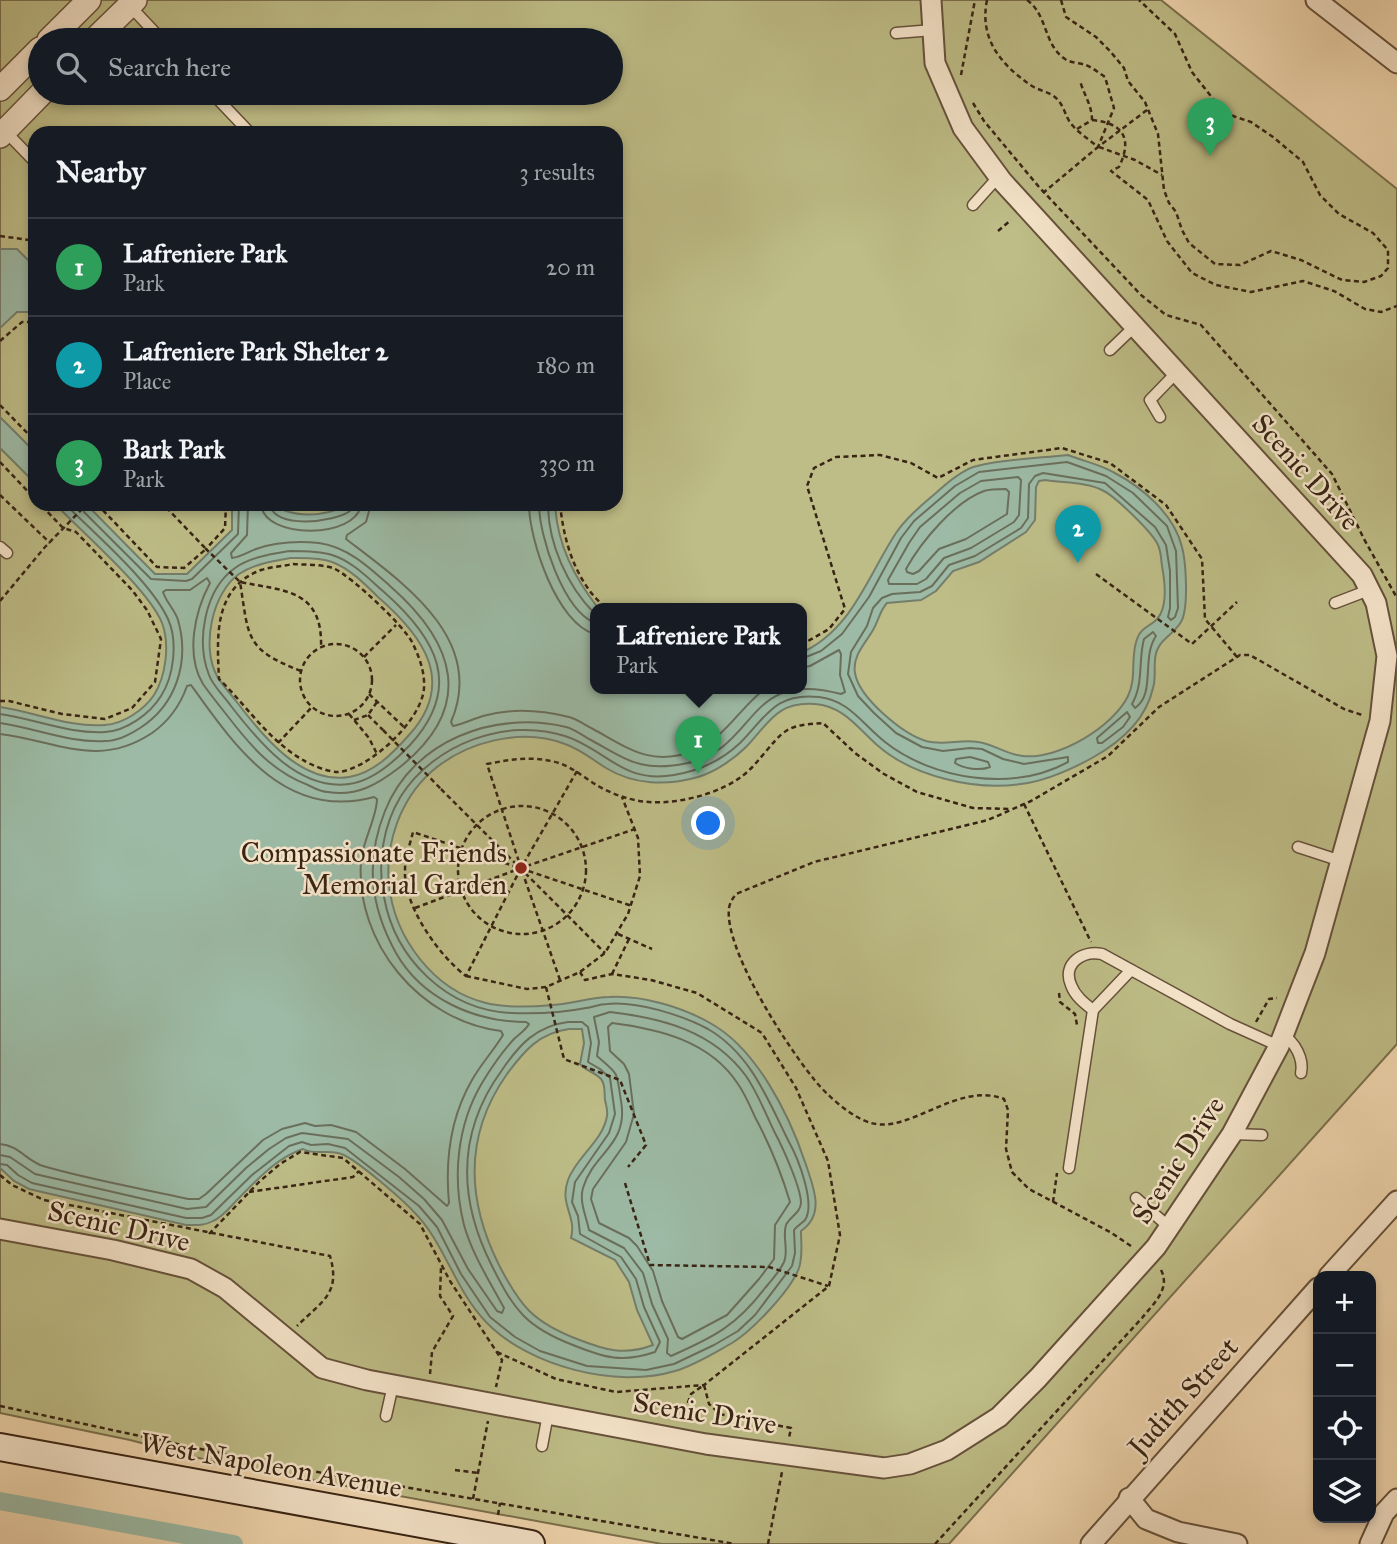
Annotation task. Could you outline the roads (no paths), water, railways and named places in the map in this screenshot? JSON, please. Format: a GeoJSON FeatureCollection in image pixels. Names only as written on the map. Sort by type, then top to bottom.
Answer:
{"type":"FeatureCollection","features":[{"type":"Feature","properties":{"kind":"main road","name":"West Napoleon Avenue"},"geometry":{"type":"LineString","coordinates":[[0,1447],[531,1544]]}},
{"type":"Feature","properties":{"kind":"street"},"geometry":{"type":"LineString","coordinates":[[61,28],[89,0]]}},
{"type":"Feature","properties":{"kind":"street","name":"Scenic Drive"},"geometry":{"type":"LineString","coordinates":[[0,1229],[113,1250],[191,1269],[225,1288],[322,1368],[393,1385],[706,1444],[884,1468],[910,1464],[947,1450],[999,1417],[1038,1378],[1145,1256],[1156,1247],[1232,1134],[1281,1040],[1296,1002],[1315,953],[1380,721],[1387,656],[1376,603],[1362,575],[1026,207],[963,128],[935,62],[931,0]]}},
{"type":"Feature","properties":{"kind":"street"},"geometry":{"type":"LineString","coordinates":[[1316,0],[1397,63]]}},
{"type":"Feature","properties":{"kind":"street"},"geometry":{"type":"LineString","coordinates":[[105,28],[129,2]]}},
{"type":"Feature","properties":{"kind":"street"},"geometry":{"type":"LineString","coordinates":[[0,89],[28,61]]}},
{"type":"Feature","properties":{"kind":"street"},"geometry":{"type":"LineString","coordinates":[[2,133],[30,105]]}},
{"type":"Feature","properties":{"kind":"street"},"geometry":{"type":"LineString","coordinates":[[1334,1271],[1397,1201]]}},
{"type":"Feature","properties":{"kind":"street","name":"Judith Street"},"geometry":{"type":"LineString","coordinates":[[1091,1544],[1313,1295]]}},
{"type":"Feature","properties":{"kind":"street"},"geometry":{"type":"LineString","coordinates":[[1129,1499],[1146,1520],[1178,1532],[1237,1544]]}},
{"type":"Feature","properties":{"kind":"street"},"geometry":{"type":"LineString","coordinates":[[1370,1544],[1384,1513],[1397,1499]]}},
{"type":"Feature","properties":{"kind":"lane"},"geometry":{"type":"LineString","coordinates":[[129,2],[152,28]]}},
{"type":"Feature","properties":{"kind":"lane"},"geometry":{"type":"LineString","coordinates":[[896,33],[933,30]]}},
{"type":"Feature","properties":{"kind":"lane"},"geometry":{"type":"LineString","coordinates":[[223,105],[243,126]]}},
{"type":"Feature","properties":{"kind":"lane"},"geometry":{"type":"LineString","coordinates":[[2,133],[28,156]]}},
{"type":"Feature","properties":{"kind":"lane"},"geometry":{"type":"LineString","coordinates":[[973,205],[999,176]]}},
{"type":"Feature","properties":{"kind":"lane"},"geometry":{"type":"LineString","coordinates":[[1110,350],[1135,326]]}},
{"type":"Feature","properties":{"kind":"lane"},"geometry":{"type":"LineString","coordinates":[[1160,417],[1150,400],[1177,372]]}},
{"type":"Feature","properties":{"kind":"lane"},"geometry":{"type":"LineString","coordinates":[[1335,603],[1369,590]]}},
{"type":"Feature","properties":{"kind":"lane"},"geometry":{"type":"LineString","coordinates":[[1298,847],[1341,861]]}},
{"type":"Feature","properties":{"kind":"lane"},"geometry":{"type":"LineString","coordinates":[[1093,1010],[1077,996],[1070,984],[1069,974],[1072,964],[1091,952],[1102,954],[1230,1024],[1281,1040],[1291,1040],[1303,1062],[1301,1073]]}},
{"type":"Feature","properties":{"kind":"lane"},"geometry":{"type":"LineString","coordinates":[[1069,1168],[1093,1010],[1131,970]]}},
{"type":"Feature","properties":{"kind":"lane"},"geometry":{"type":"LineString","coordinates":[[1232,1134],[1262,1135]]}},
{"type":"Feature","properties":{"kind":"lane"},"geometry":{"type":"LineString","coordinates":[[1136,1198],[1169,1227]]}},
{"type":"Feature","properties":{"kind":"lane"},"geometry":{"type":"LineString","coordinates":[[386,1416],[393,1385]]}},
{"type":"Feature","properties":{"kind":"lane"},"geometry":{"type":"LineString","coordinates":[[542,1446],[548,1414]]}},
{"type":"Feature","properties":{"kind":"water"},"geometry":{"type":"Polygon","coordinates":[[[0,249],[17,249],[28,260],[28,312],[17,312],[0,328],[0,249]]]}},
{"type":"Feature","properties":{"kind":"water"},"geometry":{"type":"Polygon","coordinates":[[[0,417],[28,445],[28,476],[0,448],[0,417]]]}},
{"type":"Feature","properties":{"kind":"water"},"geometry":{"type":"Polygon","coordinates":[[[1068,455],[1102,467],[1124,478],[1155,503],[1172,523],[1182,547],[1186,585],[1184,615],[1158,648],[1154,685],[1149,700],[1130,729],[1092,758],[1058,774],[1030,783],[1003,786],[964,783],[926,773],[891,756],[842,713],[815,704],[791,706],[783,710],[724,765],[704,775],[674,782],[628,778],[565,744],[548,739],[512,737],[477,745],[445,761],[431,772],[420,783],[403,809],[392,838],[389,884],[399,923],[420,958],[433,974],[449,986],[467,996],[502,1006],[545,1006],[602,997],[622,997],[674,1007],[699,1017],[727,1034],[756,1065],[769,1084],[798,1143],[814,1190],[815,1208],[809,1224],[801,1231],[801,1259],[795,1277],[770,1309],[732,1343],[675,1371],[652,1376],[627,1377],[575,1370],[526,1351],[505,1338],[476,1310],[434,1238],[414,1212],[370,1173],[339,1153],[303,1149],[293,1153],[268,1170],[220,1217],[210,1223],[196,1225],[186,1225],[29,1189],[14,1181],[0,1168],[0,707],[79,724],[112,724],[139,711],[150,701],[158,687],[166,660],[166,640],[162,623],[144,594],[62,511],[93,511],[155,574],[187,574],[232,530],[232,511],[310,514],[331,511],[555,511],[559,533],[568,559],[594,603],[590,603],[590,694],[807,694],[807,650],[819,643],[846,617],[905,522],[920,506],[961,473],[998,462],[1068,455]],[[1039,481],[1036,487],[1035,520],[1026,532],[979,562],[953,571],[936,591],[921,600],[887,603],[855,661],[858,683],[883,714],[906,731],[926,741],[978,742],[1017,755],[1037,756],[1052,753],[1083,739],[1121,708],[1131,689],[1138,636],[1159,616],[1164,603],[1161,555],[1155,539],[1116,499],[1096,487],[1039,481]],[[290,558],[264,563],[239,574],[230,583],[222,594],[212,621],[212,664],[219,679],[246,714],[284,754],[315,773],[331,777],[358,775],[375,767],[390,755],[423,715],[431,697],[432,678],[428,661],[409,628],[351,572],[322,559],[290,558]],[[582,1029],[549,1034],[533,1044],[507,1074],[493,1097],[477,1144],[476,1192],[480,1216],[499,1265],[529,1311],[562,1333],[597,1346],[624,1351],[643,1348],[653,1345],[637,1310],[629,1282],[615,1260],[571,1238],[572,1223],[566,1197],[568,1180],[605,1125],[607,1112],[603,1081],[580,1064],[584,1043],[582,1029]]]}},
{"type":"Feature","properties":{"kind":"waterway"},"geometry":{"type":"LineString","coordinates":[[0,1501],[234,1544]]}},
{"type":"Feature","properties":{"kind":"place","name":"Bark Park"},"geometry":{"type":"Point","coordinates":[1210,156]}},
{"type":"Feature","properties":{"kind":"place","name":"Lafreniere Park Shelter 2"},"geometry":{"type":"Point","coordinates":[1078,563]}},
{"type":"Feature","properties":{"kind":"place","name":"Lafreniere Park"},"geometry":{"type":"Point","coordinates":[698,774]}},
{"type":"Feature","properties":{"kind":"place","name":"Compassionate Friends Memorial Garden"},"geometry":{"type":"Point","coordinates":[521,868]}}]}
